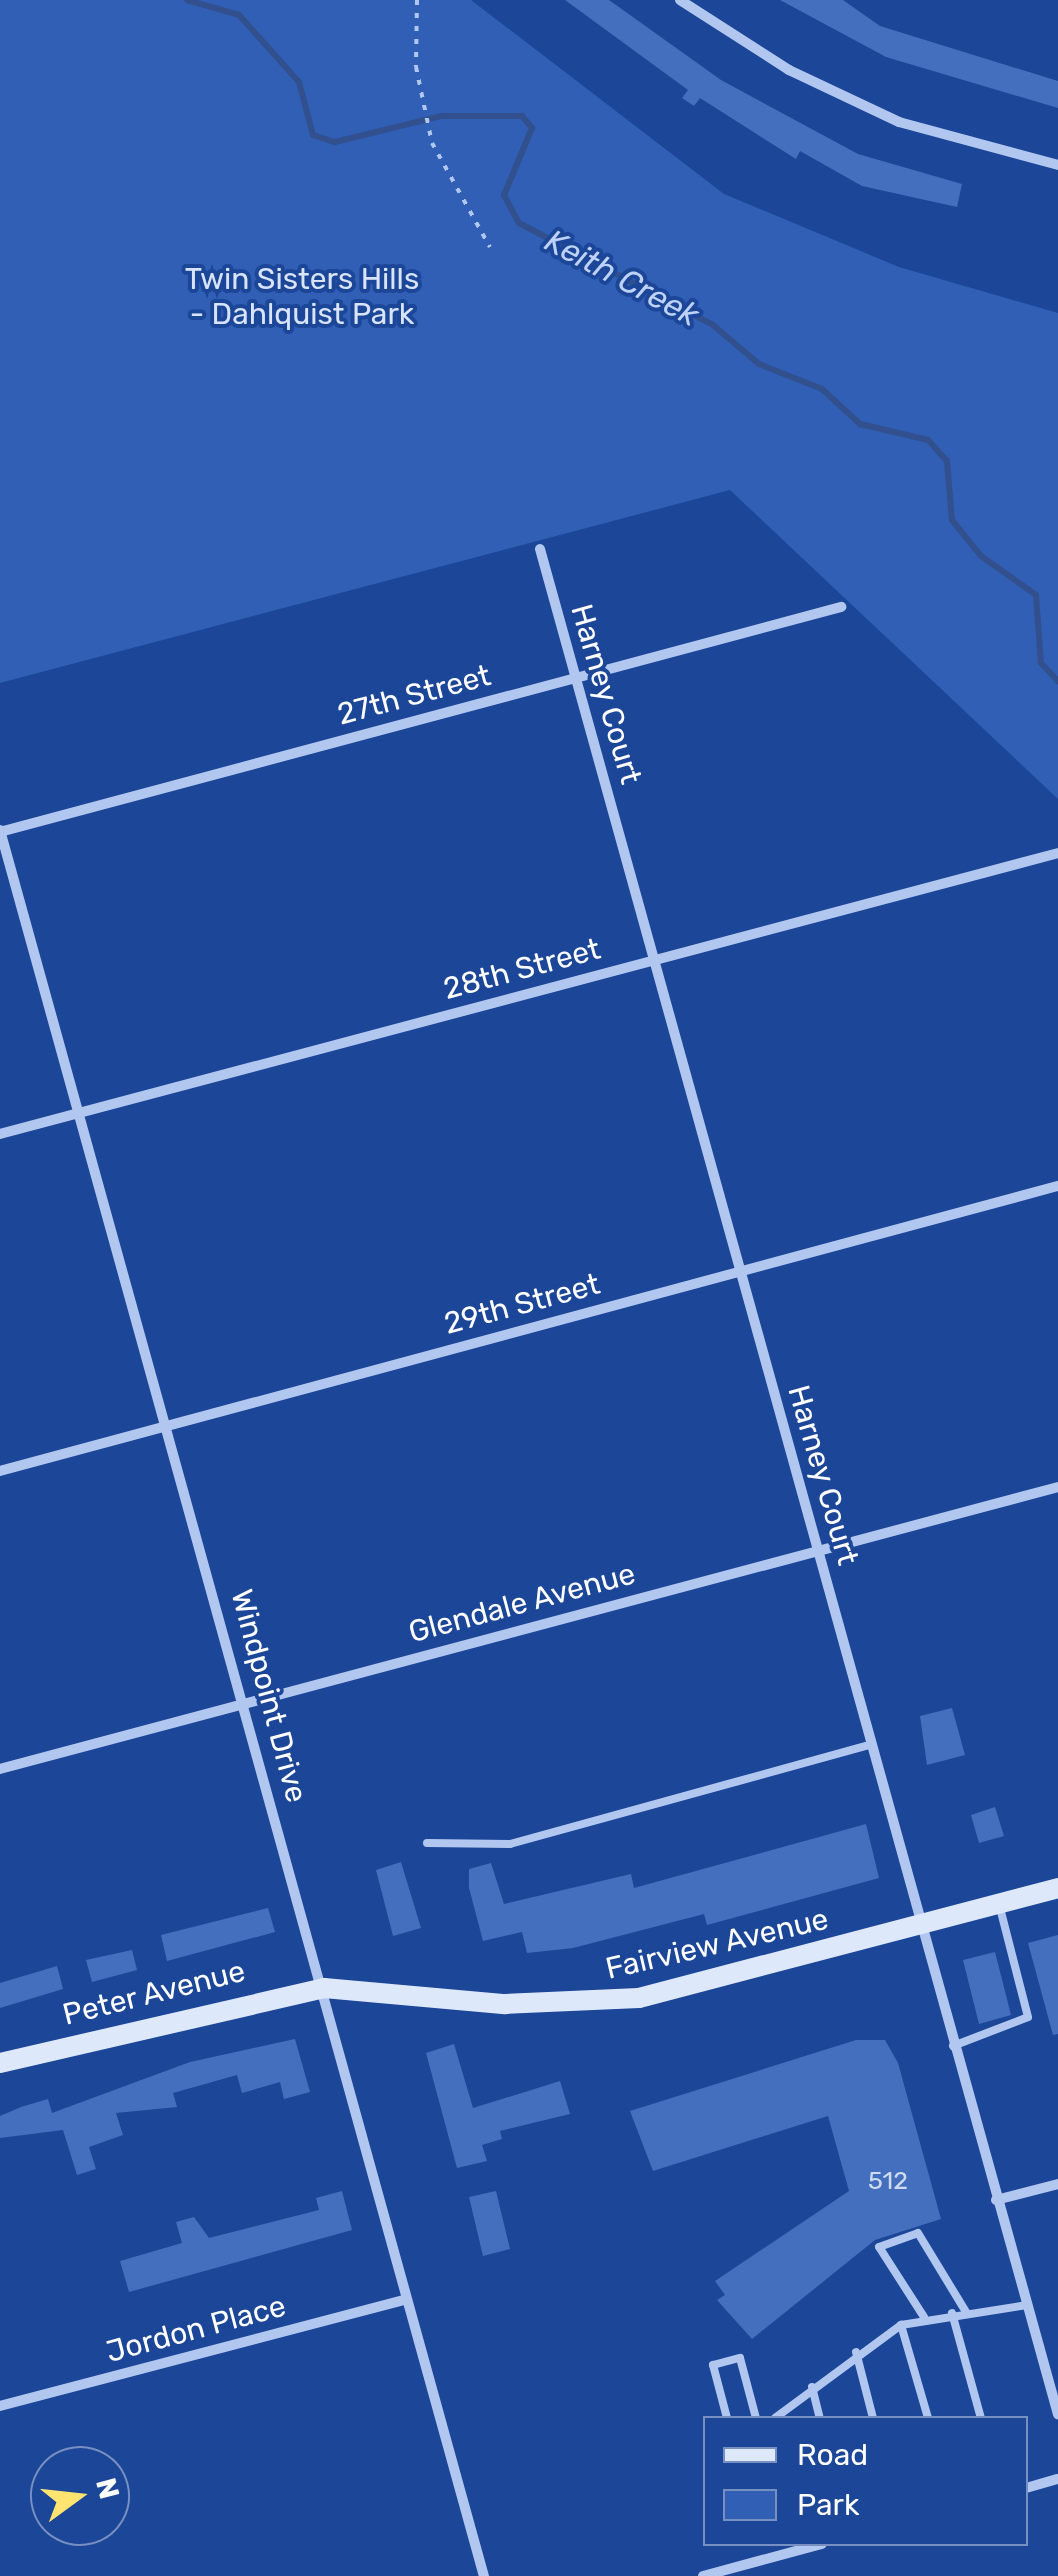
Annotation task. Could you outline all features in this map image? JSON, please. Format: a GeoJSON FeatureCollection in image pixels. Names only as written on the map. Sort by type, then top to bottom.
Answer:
{"type":"FeatureCollection","features":[{"type":"Feature","properties":{"kind":"street"},"geometry":{"type":"LineString","coordinates":[[680,0],[789,70],[899,122],[1058,165]]}},
{"type":"Feature","properties":{"kind":"street","name":"Harney Court"},"geometry":{"type":"LineString","coordinates":[[540,549],[1058,2414]]}},
{"type":"Feature","properties":{"kind":"street","name":"27th Street"},"geometry":{"type":"LineString","coordinates":[[0,831],[841,608]]}},
{"type":"Feature","properties":{"kind":"street","name":"Windpoint Drive"},"geometry":{"type":"LineString","coordinates":[[0,831],[484,2576]]}},
{"type":"Feature","properties":{"kind":"street","name":"28th Street"},"geometry":{"type":"LineString","coordinates":[[0,1134],[1058,853]]}},
{"type":"Feature","properties":{"kind":"street","name":"29th Street"},"geometry":{"type":"LineString","coordinates":[[0,1472],[1058,1186]]}},
{"type":"Feature","properties":{"kind":"street","name":"Glendale Avenue"},"geometry":{"type":"LineString","coordinates":[[0,1769],[1058,1487]]}},
{"type":"Feature","properties":{"kind":"street","name":"Fairview Avenue"},"geometry":{"type":"LineString","coordinates":[[324,1988],[610,2002],[1058,1888]]}},
{"type":"Feature","properties":{"kind":"street","name":"Peter Avenue"},"geometry":{"type":"LineString","coordinates":[[0,2063],[324,1988]]}},
{"type":"Feature","properties":{"kind":"street"},"geometry":{"type":"LineString","coordinates":[[996,2200],[1058,2184]]}},
{"type":"Feature","properties":{"kind":"street","name":"Jordon Place"},"geometry":{"type":"LineString","coordinates":[[0,2406],[405,2300]]}},
{"type":"Feature","properties":{"kind":"street"},"geometry":{"type":"LineString","coordinates":[[1028,2488],[1058,2480]]}},
{"type":"Feature","properties":{"kind":"street"},"geometry":{"type":"LineString","coordinates":[[703,2576],[814,2546]]}},
{"type":"Feature","properties":{"kind":"lane"},"geometry":{"type":"LineString","coordinates":[[427,1842],[510,1844],[870,1745]]}},
{"type":"Feature","properties":{"kind":"lane"},"geometry":{"type":"LineString","coordinates":[[953,2046],[1013,2030],[1028,2017],[998,1904]]}},
{"type":"Feature","properties":{"kind":"lane"},"geometry":{"type":"LineString","coordinates":[[924,2318],[879,2248],[918,2233],[966,2312]]}},
{"type":"Feature","properties":{"kind":"lane"},"geometry":{"type":"LineString","coordinates":[[778,2416],[856,2352],[902,2325],[952,2313],[1026,2305]]}},
{"type":"Feature","properties":{"kind":"lane"},"geometry":{"type":"LineString","coordinates":[[952,2313],[980,2416]]}},
{"type":"Feature","properties":{"kind":"lane"},"geometry":{"type":"LineString","coordinates":[[902,2325],[927,2416]]}},
{"type":"Feature","properties":{"kind":"lane"},"geometry":{"type":"LineString","coordinates":[[856,2352],[872,2416]]}},
{"type":"Feature","properties":{"kind":"lane"},"geometry":{"type":"LineString","coordinates":[[726,2416],[713,2365],[740,2358],[755,2416]]}},
{"type":"Feature","properties":{"kind":"lane"},"geometry":{"type":"LineString","coordinates":[[812,2387],[819,2416]]}},
{"type":"Feature","properties":{"kind":"lane"},"geometry":{"type":"LineString","coordinates":[[769,2546],[772,2557]]}},
{"type":"Feature","properties":{"kind":"path"},"geometry":{"type":"LineString","coordinates":[[417,0],[421,96],[432,143],[490,247]]}},
{"type":"Feature","properties":{"kind":"green space","name":"Twin Sisters Hills - Dahlquist Park"},"geometry":{"type":"Polygon","coordinates":[[[0,0],[471,0],[724,194],[899,267],[1058,313],[1058,799],[730,490],[0,683],[0,0]]]}},
{"type":"Feature","properties":{"kind":"building"},"geometry":{"type":"Polygon","coordinates":[[[565,0],[609,0],[721,80],[858,154],[962,184],[957,207],[862,186],[800,151],[796,159],[700,98],[694,106],[682,98],[688,90],[565,0]]]}},
{"type":"Feature","properties":{"kind":"building"},"geometry":{"type":"Polygon","coordinates":[[[780,0],[843,0],[880,26],[1058,81],[1058,108],[886,57],[780,0]]]}},
{"type":"Feature","properties":{"kind":"building"},"geometry":{"type":"Polygon","coordinates":[[[952,1708],[965,1755],[927,1765],[920,1716],[952,1708]]]}},
{"type":"Feature","properties":{"kind":"building"},"geometry":{"type":"Polygon","coordinates":[[[995,1807],[1004,1836],[979,1843],[971,1815],[995,1807]]]}},
{"type":"Feature","properties":{"kind":"building"},"geometry":{"type":"Polygon","coordinates":[[[866,1824],[879,1878],[707,1925],[704,1914],[573,1948],[527,1953],[522,1932],[483,1941],[469,1888],[469,1869],[491,1863],[504,1904],[631,1874],[634,1888],[866,1824]]]}},
{"type":"Feature","properties":{"kind":"building"},"geometry":{"type":"Polygon","coordinates":[[[401,1862],[421,1928],[393,1936],[376,1870],[401,1862]]]}},
{"type":"Feature","properties":{"kind":"building"},"geometry":{"type":"Polygon","coordinates":[[[268,1908],[275,1932],[167,1961],[161,1935],[268,1908]]]}},
{"type":"Feature","properties":{"kind":"building"},"geometry":{"type":"Polygon","coordinates":[[[1058,1935],[1058,2034],[1053,2035],[1028,1943],[1058,1935]]]}},
{"type":"Feature","properties":{"kind":"building"},"geometry":{"type":"Polygon","coordinates":[[[132,1950],[137,1970],[92,1982],[86,1960],[132,1950]]]}},
{"type":"Feature","properties":{"kind":"building"},"geometry":{"type":"Polygon","coordinates":[[[995,1952],[1011,2015],[979,2024],[963,1960],[995,1952]]]}},
{"type":"Feature","properties":{"kind":"building"},"geometry":{"type":"Polygon","coordinates":[[[57,1966],[63,1989],[0,2008],[0,1983],[57,1966]]]}},
{"type":"Feature","properties":{"kind":"building"},"geometry":{"type":"Polygon","coordinates":[[[295,2039],[310,2092],[284,2099],[280,2082],[242,2093],[237,2075],[173,2093],[177,2107],[116,2113],[123,2135],[89,2147],[96,2169],[77,2175],[63,2130],[0,2138],[0,2116],[21,2107],[48,2099],[52,2113],[190,2062],[295,2039]]]}},
{"type":"Feature","properties":{"kind":"building"},"geometry":{"type":"Polygon","coordinates":[[[856,2040],[885,2040],[898,2063],[941,2219],[875,2240],[752,2339],[717,2300],[725,2295],[715,2281],[849,2191],[828,2116],[653,2171],[630,2111],[856,2040]]]}},
{"type":"Feature","properties":{"kind":"building"},"geometry":{"type":"Polygon","coordinates":[[[454,2044],[473,2108],[560,2081],[570,2114],[500,2131],[502,2139],[482,2145],[487,2161],[457,2168],[426,2053],[454,2044]]]}},
{"type":"Feature","properties":{"kind":"building"},"geometry":{"type":"Polygon","coordinates":[[[342,2191],[352,2230],[129,2292],[120,2261],[182,2243],[176,2222],[194,2217],[209,2238],[319,2210],[316,2198],[342,2191]]]}},
{"type":"Feature","properties":{"kind":"building"},"geometry":{"type":"Polygon","coordinates":[[[496,2191],[510,2249],[483,2256],[469,2197],[496,2191]]]}},
{"type":"Feature","properties":{"kind":"waterway","name":"Keith Creek"},"geometry":{"type":"LineString","coordinates":[[187,0],[239,15],[299,82],[313,135],[335,142],[442,116],[522,116],[532,128],[504,195],[519,223],[713,325],[759,364],[822,389],[860,424],[928,440],[947,461],[952,520],[981,556],[1036,595],[1041,663],[1058,681]]}}]}
